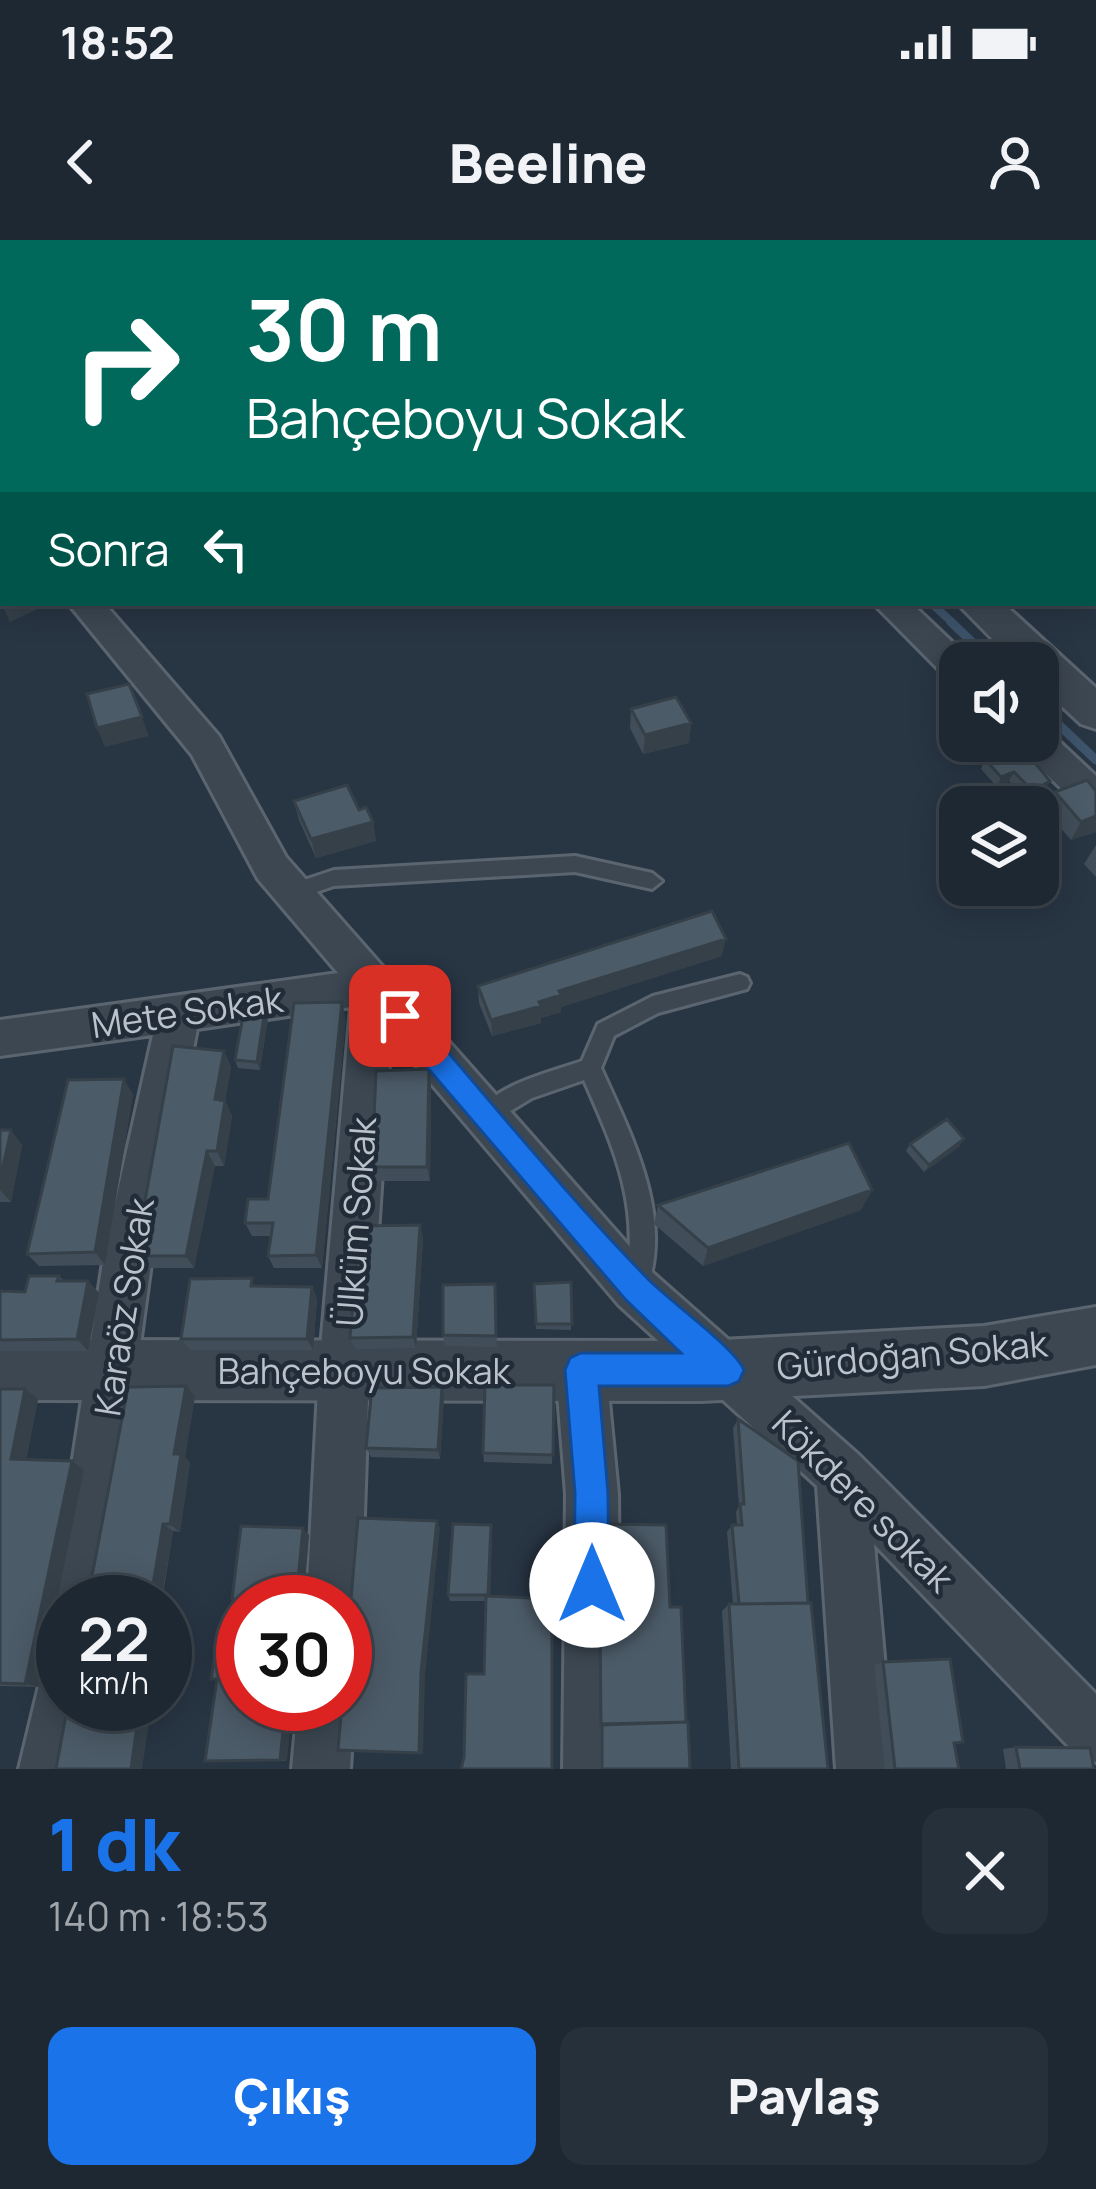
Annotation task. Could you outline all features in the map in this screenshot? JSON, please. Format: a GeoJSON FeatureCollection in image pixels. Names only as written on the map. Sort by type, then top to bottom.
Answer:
{"type":"FeatureCollection","features":[{"type":"Feature","properties":{"kind":"street","name":"Kökdere sokak"},"geometry":{"type":"LineString","coordinates":[[88,606],[206,746],[272,868],[636,1288],[680,1333],[728,1370],[842,1474],[1096,1734]]}},
{"type":"Feature","properties":{"kind":"street"},"geometry":{"type":"LineString","coordinates":[[893,606],[939,650]]}},
{"type":"Feature","properties":{"kind":"street"},"geometry":{"type":"LineString","coordinates":[[981,606],[1096,713]]}},
{"type":"Feature","properties":{"kind":"street"},"geometry":{"type":"LineString","coordinates":[[1057,762],[1096,800]]}},
{"type":"Feature","properties":{"kind":"street","name":"Mete Sokak"},"geometry":{"type":"LineString","coordinates":[[0,1038],[374,986]]}},
{"type":"Feature","properties":{"kind":"street","name":"Ülküm Sokak"},"geometry":{"type":"LineString","coordinates":[[335,1575],[344,1370],[374,986]]}},
{"type":"Feature","properties":{"kind":"street","name":"Karaöz Sokak"},"geometry":{"type":"LineString","coordinates":[[82,1575],[130,1250],[179,1014]]}},
{"type":"Feature","properties":{"kind":"street","name":"Gürdoğan Sokak"},"geometry":{"type":"LineString","coordinates":[[728,1370],[984,1356],[1096,1336]]}},
{"type":"Feature","properties":{"kind":"street","name":"Bahçeboyu Sokak"},"geometry":{"type":"LineString","coordinates":[[0,1370],[728,1370]]}},
{"type":"Feature","properties":{"kind":"street"},"geometry":{"type":"LineString","coordinates":[[581,1370],[592,1493],[592,1769]]}},
{"type":"Feature","properties":{"kind":"street"},"geometry":{"type":"LineString","coordinates":[[842,1474],[865,1769]]}},
{"type":"Feature","properties":{"kind":"street"},"geometry":{"type":"LineString","coordinates":[[48,1769],[55,1731]]}},
{"type":"Feature","properties":{"kind":"street"},"geometry":{"type":"LineString","coordinates":[[321,1769],[324,1731]]}},
{"type":"Feature","properties":{"kind":"lane"},"geometry":{"type":"LineString","coordinates":[[293,892],[334,878],[574,864],[652,881]]}},
{"type":"Feature","properties":{"kind":"lane"},"geometry":{"type":"LineString","coordinates":[[636,1288],[646,1258],[644,1213],[620,1138],[590,1068],[606,1030],[653,1005],[740,983]]}},
{"type":"Feature","properties":{"kind":"lane"},"geometry":{"type":"LineString","coordinates":[[487,1115],[525,1091],[590,1068]]}},
{"type":"Feature","properties":{"kind":"building"},"geometry":{"type":"Polygon","coordinates":[[[129,684],[142,717],[97,728],[87,694],[129,684]]]}},
{"type":"Feature","properties":{"kind":"building"},"geometry":{"type":"Polygon","coordinates":[[[676,697],[691,723],[645,735],[631,709],[676,697]]]}},
{"type":"Feature","properties":{"kind":"building"},"geometry":{"type":"Polygon","coordinates":[[[988,762],[1034,762],[1050,781],[1028,786],[1014,772],[1001,777],[988,762]]]}},
{"type":"Feature","properties":{"kind":"building"},"geometry":{"type":"Polygon","coordinates":[[[1087,780],[1096,791],[1096,816],[1081,822],[1059,790],[1087,780]]]}},
{"type":"Feature","properties":{"kind":"building"},"geometry":{"type":"Polygon","coordinates":[[[347,785],[359,810],[366,807],[373,822],[311,839],[294,801],[347,785]]]}},
{"type":"Feature","properties":{"kind":"building"},"geometry":{"type":"Polygon","coordinates":[[[712,911],[726,939],[559,991],[561,995],[539,1002],[541,1006],[491,1020],[478,986],[712,911]]]}},
{"type":"Feature","properties":{"kind":"building"},"geometry":{"type":"Polygon","coordinates":[[[342,1002],[316,1255],[268,1256],[273,1223],[245,1223],[248,1199],[268,1199],[294,1003],[342,1002]]]}},
{"type":"Feature","properties":{"kind":"building"},"geometry":{"type":"Polygon","coordinates":[[[266,1003],[257,1062],[235,1060],[245,1005],[266,1003]]]}},
{"type":"Feature","properties":{"kind":"building"},"geometry":{"type":"Polygon","coordinates":[[[173,1046],[224,1051],[215,1099],[225,1101],[217,1151],[207,1151],[186,1256],[135,1256],[173,1046]]]}},
{"type":"Feature","properties":{"kind":"building"},"geometry":{"type":"Polygon","coordinates":[[[429,1069],[427,1167],[372,1167],[376,1071],[429,1069]]]}},
{"type":"Feature","properties":{"kind":"building"},"geometry":{"type":"Polygon","coordinates":[[[124,1079],[95,1252],[27,1254],[68,1080],[124,1079]]]}},
{"type":"Feature","properties":{"kind":"building"},"geometry":{"type":"Polygon","coordinates":[[[947,1119],[964,1139],[929,1165],[910,1144],[947,1119]]]}},
{"type":"Feature","properties":{"kind":"building"},"geometry":{"type":"Polygon","coordinates":[[[0,1130],[11,1130],[0,1180],[0,1130]]]}},
{"type":"Feature","properties":{"kind":"building"},"geometry":{"type":"Polygon","coordinates":[[[849,1143],[872,1190],[708,1248],[658,1205],[849,1143]]]}},
{"type":"Feature","properties":{"kind":"building"},"geometry":{"type":"Polygon","coordinates":[[[420,1225],[413,1337],[350,1338],[360,1226],[420,1225]]]}},
{"type":"Feature","properties":{"kind":"building"},"geometry":{"type":"Polygon","coordinates":[[[29,1276],[88,1281],[77,1339],[0,1340],[0,1291],[25,1292],[29,1276]]]}},
{"type":"Feature","properties":{"kind":"building"},"geometry":{"type":"Polygon","coordinates":[[[252,1278],[251,1286],[312,1287],[307,1339],[181,1339],[190,1279],[252,1278]]]}},
{"type":"Feature","properties":{"kind":"building"},"geometry":{"type":"Polygon","coordinates":[[[571,1282],[572,1324],[536,1324],[534,1284],[571,1282]]]}},
{"type":"Feature","properties":{"kind":"building"},"geometry":{"type":"Polygon","coordinates":[[[495,1284],[496,1336],[443,1335],[443,1285],[495,1284]]]}},
{"type":"Feature","properties":{"kind":"building"},"geometry":{"type":"Polygon","coordinates":[[[485,1385],[554,1385],[553,1455],[483,1453],[485,1385]]]}},
{"type":"Feature","properties":{"kind":"building"},"geometry":{"type":"Polygon","coordinates":[[[186,1386],[174,1454],[181,1454],[170,1524],[163,1524],[155,1575],[92,1575],[128,1387],[186,1386]]]}},
{"type":"Feature","properties":{"kind":"building"},"geometry":{"type":"Polygon","coordinates":[[[442,1387],[438,1450],[366,1448],[372,1388],[442,1387]]]}},
{"type":"Feature","properties":{"kind":"building"},"geometry":{"type":"Polygon","coordinates":[[[0,1389],[25,1389],[11,1459],[72,1461],[48,1575],[36,1575],[36,1632],[25,1684],[0,1683],[0,1389]]]}},
{"type":"Feature","properties":{"kind":"building"},"geometry":{"type":"Polygon","coordinates":[[[738,1419],[798,1461],[808,1603],[739,1604],[732,1525],[742,1525],[740,1504],[744,1504],[738,1419]]]}},
{"type":"Feature","properties":{"kind":"building"},"geometry":{"type":"Polygon","coordinates":[[[358,1518],[437,1521],[421,1672],[419,1753],[338,1750],[340,1731],[372,1731],[372,1575],[353,1575],[358,1518]]]}},
{"type":"Feature","properties":{"kind":"building"},"geometry":{"type":"Polygon","coordinates":[[[453,1524],[491,1525],[488,1595],[448,1595],[453,1524]]]}},
{"type":"Feature","properties":{"kind":"building"},"geometry":{"type":"Polygon","coordinates":[[[599,1524],[666,1525],[670,1607],[681,1607],[686,1722],[601,1725],[599,1524]]]}},
{"type":"Feature","properties":{"kind":"building"},"geometry":{"type":"Polygon","coordinates":[[[241,1526],[303,1528],[299,1575],[235,1575],[241,1526]]]}},
{"type":"Feature","properties":{"kind":"building"},"geometry":{"type":"Polygon","coordinates":[[[486,1596],[552,1599],[552,1769],[461,1769],[466,1674],[484,1674],[486,1596]]]}},
{"type":"Feature","properties":{"kind":"building"},"geometry":{"type":"Polygon","coordinates":[[[811,1603],[828,1769],[739,1769],[729,1604],[811,1603]]]}},
{"type":"Feature","properties":{"kind":"building"},"geometry":{"type":"Polygon","coordinates":[[[950,1659],[963,1742],[954,1743],[959,1769],[895,1769],[883,1662],[950,1659]]]}},
{"type":"Feature","properties":{"kind":"building"},"geometry":{"type":"Polygon","coordinates":[[[216,1686],[216,1731],[283,1731],[280,1760],[205,1761],[216,1686]]]}},
{"type":"Feature","properties":{"kind":"building"},"geometry":{"type":"Polygon","coordinates":[[[688,1722],[690,1769],[602,1769],[602,1724],[688,1722]]]}},
{"type":"Feature","properties":{"kind":"building"},"geometry":{"type":"Polygon","coordinates":[[[63,1731],[136,1731],[131,1769],[56,1769],[63,1731]]]}},
{"type":"Feature","properties":{"kind":"building"},"geometry":{"type":"Polygon","coordinates":[[[1016,1747],[1090,1748],[1094,1769],[1020,1769],[1016,1747]]]}},
{"type":"Feature","properties":{"kind":"waterway"},"geometry":{"type":"LineString","coordinates":[[934,606],[955,625]]}},
{"type":"Feature","properties":{"kind":"waterway"},"geometry":{"type":"LineString","coordinates":[[951,622],[972,642]]}},
{"type":"Feature","properties":{"kind":"waterway"},"geometry":{"type":"LineString","coordinates":[[1059,725],[1096,760]]}},
{"type":"Feature","properties":{"kind":"route"},"geometry":{"type":"LineString","coordinates":[[400,1016],[636,1288],[680,1333],[728,1370],[581,1370],[592,1493],[592,1585]]}}]}
